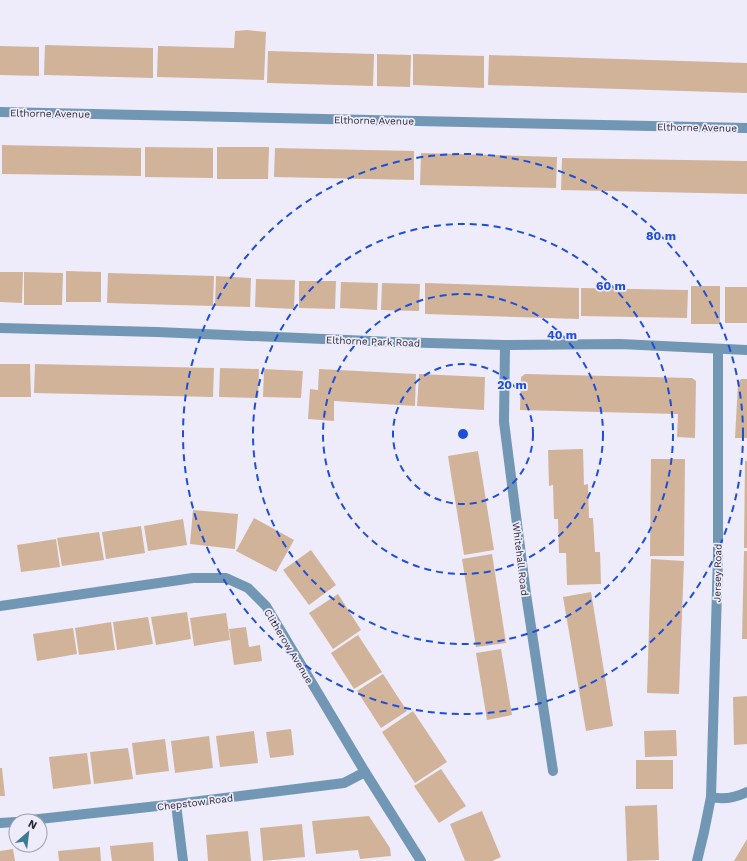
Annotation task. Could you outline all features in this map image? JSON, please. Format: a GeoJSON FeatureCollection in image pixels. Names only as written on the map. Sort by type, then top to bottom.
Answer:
{"type":"FeatureCollection","features":[{"type":"Feature","properties":{"kind":"street","name":"Elthorne Avenue"},"geometry":{"type":"LineString","coordinates":[[0,112],[747,128]]}},
{"type":"Feature","properties":{"kind":"street","name":"Elthorne Park Road"},"geometry":{"type":"LineString","coordinates":[[0,328],[157,332],[393,342],[620,344],[747,350]]}},
{"type":"Feature","properties":{"kind":"street","name":"Whitehall Road"},"geometry":{"type":"LineString","coordinates":[[505,344],[504,422],[526,594],[553,771]]}},
{"type":"Feature","properties":{"kind":"street","name":"Jersey Road"},"geometry":{"type":"LineString","coordinates":[[697,861],[711,797],[718,556],[718,349]]}},
{"type":"Feature","properties":{"kind":"street","name":"Clitherow Avenue"},"geometry":{"type":"LineString","coordinates":[[0,606],[193,578],[226,578],[248,588],[266,606],[365,772],[421,861]]}},
{"type":"Feature","properties":{"kind":"street","name":"Chepstow Road"},"geometry":{"type":"LineString","coordinates":[[48,818],[344,783],[365,772]]}},
{"type":"Feature","properties":{"kind":"street"},"geometry":{"type":"LineString","coordinates":[[711,797],[721,799],[739,796],[747,792]]}},
{"type":"Feature","properties":{"kind":"street"},"geometry":{"type":"LineString","coordinates":[[176,804],[183,861]]}},
{"type":"Feature","properties":{"kind":"building"},"geometry":{"type":"Polygon","coordinates":[[[247,30],[266,32],[264,80],[157,77],[158,46],[234,48],[235,31],[247,30]]]}},
{"type":"Feature","properties":{"kind":"building"},"geometry":{"type":"Polygon","coordinates":[[[45,45],[153,48],[153,78],[44,75],[45,45]]]}},
{"type":"Feature","properties":{"kind":"building"},"geometry":{"type":"Polygon","coordinates":[[[0,46],[39,47],[39,76],[0,75],[0,46]]]}},
{"type":"Feature","properties":{"kind":"building"},"geometry":{"type":"Polygon","coordinates":[[[268,51],[374,54],[373,86],[267,83],[268,51]]]}},
{"type":"Feature","properties":{"kind":"building"},"geometry":{"type":"Polygon","coordinates":[[[377,54],[411,55],[410,87],[377,86],[377,54]]]}},
{"type":"Feature","properties":{"kind":"building"},"geometry":{"type":"Polygon","coordinates":[[[413,54],[484,56],[484,88],[413,85],[413,54]]]}},
{"type":"Feature","properties":{"kind":"building"},"geometry":{"type":"Polygon","coordinates":[[[489,55],[747,63],[747,93],[488,85],[489,55]]]}},
{"type":"Feature","properties":{"kind":"building"},"geometry":{"type":"Polygon","coordinates":[[[2,145],[141,148],[141,176],[2,174],[2,145]]]}},
{"type":"Feature","properties":{"kind":"building"},"geometry":{"type":"Polygon","coordinates":[[[145,147],[213,148],[213,178],[145,177],[145,147]]]}},
{"type":"Feature","properties":{"kind":"building"},"geometry":{"type":"Polygon","coordinates":[[[217,147],[269,147],[268,179],[217,179],[217,147]]]}},
{"type":"Feature","properties":{"kind":"building"},"geometry":{"type":"Polygon","coordinates":[[[275,148],[414,151],[414,180],[274,177],[275,148]]]}},
{"type":"Feature","properties":{"kind":"building"},"geometry":{"type":"Polygon","coordinates":[[[421,153],[557,157],[556,188],[420,185],[421,153]]]}},
{"type":"Feature","properties":{"kind":"building"},"geometry":{"type":"Polygon","coordinates":[[[562,158],[747,161],[747,194],[561,190],[562,158]]]}},
{"type":"Feature","properties":{"kind":"building"},"geometry":{"type":"Polygon","coordinates":[[[66,271],[101,272],[101,302],[66,302],[66,271]]]}},
{"type":"Feature","properties":{"kind":"building"},"geometry":{"type":"Polygon","coordinates":[[[0,272],[23,272],[22,303],[0,302],[0,272]]]}},
{"type":"Feature","properties":{"kind":"building"},"geometry":{"type":"Polygon","coordinates":[[[24,272],[63,273],[62,305],[24,305],[24,272]]]}},
{"type":"Feature","properties":{"kind":"building"},"geometry":{"type":"Polygon","coordinates":[[[108,273],[214,276],[213,306],[107,303],[108,273]]]}},
{"type":"Feature","properties":{"kind":"building"},"geometry":{"type":"Polygon","coordinates":[[[216,276],[251,278],[250,307],[215,306],[216,276]]]}},
{"type":"Feature","properties":{"kind":"building"},"geometry":{"type":"Polygon","coordinates":[[[256,279],[295,280],[294,309],[255,307],[256,279]]]}},
{"type":"Feature","properties":{"kind":"building"},"geometry":{"type":"Polygon","coordinates":[[[299,281],[336,281],[335,309],[299,308],[299,281]]]}},
{"type":"Feature","properties":{"kind":"building"},"geometry":{"type":"Polygon","coordinates":[[[341,282],[378,283],[377,310],[340,308],[341,282]]]}},
{"type":"Feature","properties":{"kind":"building"},"geometry":{"type":"Polygon","coordinates":[[[382,283],[420,284],[419,311],[381,310],[382,283]]]}},
{"type":"Feature","properties":{"kind":"building"},"geometry":{"type":"Polygon","coordinates":[[[425,283],[579,288],[579,319],[425,314],[425,283]]]}},
{"type":"Feature","properties":{"kind":"building"},"geometry":{"type":"Polygon","coordinates":[[[691,286],[720,286],[720,324],[691,324],[691,286]]]}},
{"type":"Feature","properties":{"kind":"building"},"geometry":{"type":"Polygon","coordinates":[[[725,287],[747,287],[747,323],[725,323],[725,287]]]}},
{"type":"Feature","properties":{"kind":"building"},"geometry":{"type":"Polygon","coordinates":[[[581,288],[688,290],[687,318],[581,316],[581,288]]]}},
{"type":"Feature","properties":{"kind":"building"},"geometry":{"type":"Polygon","coordinates":[[[0,364],[30,364],[31,397],[0,397],[0,364]]]}},
{"type":"Feature","properties":{"kind":"building"},"geometry":{"type":"Polygon","coordinates":[[[35,364],[214,368],[213,397],[34,393],[35,364]]]}},
{"type":"Feature","properties":{"kind":"building"},"geometry":{"type":"Polygon","coordinates":[[[220,368],[259,369],[258,398],[219,397],[220,368]]]}},
{"type":"Feature","properties":{"kind":"building"},"geometry":{"type":"Polygon","coordinates":[[[264,369],[303,371],[301,398],[263,397],[264,369]]]}},
{"type":"Feature","properties":{"kind":"building"},"geometry":{"type":"Polygon","coordinates":[[[319,369],[416,374],[415,406],[334,401],[334,421],[308,419],[310,389],[318,390],[319,369]]]}},
{"type":"Feature","properties":{"kind":"building"},"geometry":{"type":"Polygon","coordinates":[[[419,374],[485,377],[484,410],[417,406],[419,374]]]}},
{"type":"Feature","properties":{"kind":"building"},"geometry":{"type":"Polygon","coordinates":[[[525,374],[692,378],[696,381],[695,438],[677,437],[678,414],[520,410],[521,377],[525,374]]]}},
{"type":"Feature","properties":{"kind":"building"},"geometry":{"type":"Polygon","coordinates":[[[741,379],[747,379],[747,438],[735,438],[738,383],[741,379]]]}},
{"type":"Feature","properties":{"kind":"building"},"geometry":{"type":"Polygon","coordinates":[[[583,449],[584,485],[588,484],[589,518],[593,518],[595,552],[600,552],[601,584],[567,585],[566,553],[559,553],[558,519],[554,519],[553,485],[549,486],[548,450],[583,449]]]}},
{"type":"Feature","properties":{"kind":"building"},"geometry":{"type":"Polygon","coordinates":[[[478,451],[494,550],[464,555],[448,456],[478,451]]]}},
{"type":"Feature","properties":{"kind":"building"},"geometry":{"type":"Polygon","coordinates":[[[651,459],[685,459],[684,556],[650,556],[651,459]]]}},
{"type":"Feature","properties":{"kind":"building"},"geometry":{"type":"Polygon","coordinates":[[[745,461],[747,461],[747,548],[744,548],[745,461]]]}},
{"type":"Feature","properties":{"kind":"building"},"geometry":{"type":"Polygon","coordinates":[[[193,510],[238,514],[235,549],[190,544],[193,510]]]}},
{"type":"Feature","properties":{"kind":"building"},"geometry":{"type":"Polygon","coordinates":[[[254,518],[294,540],[276,572],[236,551],[254,518]]]}},
{"type":"Feature","properties":{"kind":"building"},"geometry":{"type":"Polygon","coordinates":[[[183,519],[187,545],[148,551],[144,526],[183,519]]]}},
{"type":"Feature","properties":{"kind":"building"},"geometry":{"type":"Polygon","coordinates":[[[141,526],[145,553],[106,559],[102,532],[141,526]]]}},
{"type":"Feature","properties":{"kind":"building"},"geometry":{"type":"Polygon","coordinates":[[[99,532],[104,560],[62,566],[57,538],[99,532]]]}},
{"type":"Feature","properties":{"kind":"building"},"geometry":{"type":"Polygon","coordinates":[[[56,539],[60,567],[21,572],[17,545],[56,539]]]}},
{"type":"Feature","properties":{"kind":"building"},"geometry":{"type":"Polygon","coordinates":[[[311,550],[336,585],[309,605],[283,570],[311,550]]]}},
{"type":"Feature","properties":{"kind":"building"},"geometry":{"type":"Polygon","coordinates":[[[744,551],[747,551],[747,639],[742,639],[744,551]]]}},
{"type":"Feature","properties":{"kind":"building"},"geometry":{"type":"Polygon","coordinates":[[[492,554],[506,643],[476,647],[462,559],[492,554]]]}},
{"type":"Feature","properties":{"kind":"building"},"geometry":{"type":"Polygon","coordinates":[[[651,559],[684,561],[679,694],[647,693],[651,559]]]}},
{"type":"Feature","properties":{"kind":"building"},"geometry":{"type":"Polygon","coordinates":[[[591,592],[613,726],[586,731],[563,597],[591,592]]]}},
{"type":"Feature","properties":{"kind":"building"},"geometry":{"type":"Polygon","coordinates":[[[338,594],[361,630],[333,649],[309,613],[338,594]]]}},
{"type":"Feature","properties":{"kind":"building"},"geometry":{"type":"Polygon","coordinates":[[[187,612],[191,639],[156,645],[151,617],[187,612]]]}},
{"type":"Feature","properties":{"kind":"building"},"geometry":{"type":"Polygon","coordinates":[[[226,613],[230,640],[194,646],[190,618],[226,613]]]}},
{"type":"Feature","properties":{"kind":"building"},"geometry":{"type":"Polygon","coordinates":[[[148,617],[153,644],[117,650],[113,622],[148,617]]]}},
{"type":"Feature","properties":{"kind":"building"},"geometry":{"type":"Polygon","coordinates":[[[111,622],[115,650],[79,655],[75,628],[111,622]]]}},
{"type":"Feature","properties":{"kind":"building"},"geometry":{"type":"Polygon","coordinates":[[[246,627],[249,647],[260,645],[262,661],[234,665],[229,629],[246,627]]]}},
{"type":"Feature","properties":{"kind":"building"},"geometry":{"type":"Polygon","coordinates":[[[73,628],[77,654],[37,661],[33,634],[73,628]]]}},
{"type":"Feature","properties":{"kind":"building"},"geometry":{"type":"Polygon","coordinates":[[[358,635],[382,672],[354,689],[331,653],[358,635]]]}},
{"type":"Feature","properties":{"kind":"building"},"geometry":{"type":"Polygon","coordinates":[[[501,649],[512,715],[487,720],[476,653],[501,649]]]}},
{"type":"Feature","properties":{"kind":"building"},"geometry":{"type":"Polygon","coordinates":[[[383,674],[407,711],[381,728],[357,691],[383,674]]]}},
{"type":"Feature","properties":{"kind":"building"},"geometry":{"type":"Polygon","coordinates":[[[747,696],[747,744],[734,745],[733,697],[747,696]]]}},
{"type":"Feature","properties":{"kind":"building"},"geometry":{"type":"Polygon","coordinates":[[[413,711],[447,762],[415,783],[382,732],[413,711]]]}},
{"type":"Feature","properties":{"kind":"building"},"geometry":{"type":"Polygon","coordinates":[[[291,729],[294,755],[270,758],[266,732],[291,729]]]}},
{"type":"Feature","properties":{"kind":"building"},"geometry":{"type":"Polygon","coordinates":[[[676,730],[677,756],[645,757],[644,731],[676,730]]]}},
{"type":"Feature","properties":{"kind":"building"},"geometry":{"type":"Polygon","coordinates":[[[254,731],[258,763],[220,767],[216,736],[254,731]]]}},
{"type":"Feature","properties":{"kind":"building"},"geometry":{"type":"Polygon","coordinates":[[[209,736],[213,768],[175,773],[171,741],[209,736]]]}},
{"type":"Feature","properties":{"kind":"building"},"geometry":{"type":"Polygon","coordinates":[[[165,739],[169,771],[136,775],[132,743],[165,739]]]}},
{"type":"Feature","properties":{"kind":"building"},"geometry":{"type":"Polygon","coordinates":[[[128,748],[133,779],[94,784],[90,752],[128,748]]]}},
{"type":"Feature","properties":{"kind":"building"},"geometry":{"type":"Polygon","coordinates":[[[87,753],[91,784],[53,789],[49,757],[87,753]]]}},
{"type":"Feature","properties":{"kind":"building"},"geometry":{"type":"Polygon","coordinates":[[[636,760],[673,760],[673,789],[636,789],[636,760]]]}},
{"type":"Feature","properties":{"kind":"building"},"geometry":{"type":"Polygon","coordinates":[[[0,768],[2,768],[5,796],[0,796],[0,768]]]}},
{"type":"Feature","properties":{"kind":"building"},"geometry":{"type":"Polygon","coordinates":[[[441,769],[466,806],[439,823],[414,786],[441,769]]]}},
{"type":"Feature","properties":{"kind":"building"},"geometry":{"type":"Polygon","coordinates":[[[657,805],[659,860],[627,861],[625,806],[657,805]]]}},
{"type":"Feature","properties":{"kind":"building"},"geometry":{"type":"Polygon","coordinates":[[[482,811],[501,857],[492,861],[465,861],[450,824],[482,811]]]}},
{"type":"Feature","properties":{"kind":"building"},"geometry":{"type":"Polygon","coordinates":[[[369,816],[390,848],[391,856],[360,859],[358,850],[316,854],[312,821],[369,816]]]}},
{"type":"Feature","properties":{"kind":"building"},"geometry":{"type":"Polygon","coordinates":[[[302,824],[305,857],[263,861],[260,828],[302,824]]]}},
{"type":"Feature","properties":{"kind":"building"},"geometry":{"type":"Polygon","coordinates":[[[248,831],[251,861],[208,861],[206,835],[248,831]]]}},
{"type":"Feature","properties":{"kind":"building"},"geometry":{"type":"Polygon","coordinates":[[[747,839],[747,861],[734,861],[747,839]]]}},
{"type":"Feature","properties":{"kind":"building"},"geometry":{"type":"Polygon","coordinates":[[[153,842],[154,861],[112,861],[110,846],[153,842]]]}},
{"type":"Feature","properties":{"kind":"building"},"geometry":{"type":"Polygon","coordinates":[[[100,847],[101,861],[59,861],[58,851],[100,847]]]}},
{"type":"Feature","properties":{"kind":"building"},"geometry":{"type":"Polygon","coordinates":[[[8,850],[8,853],[14,853],[15,861],[0,861],[0,851],[8,850]]]}}]}
